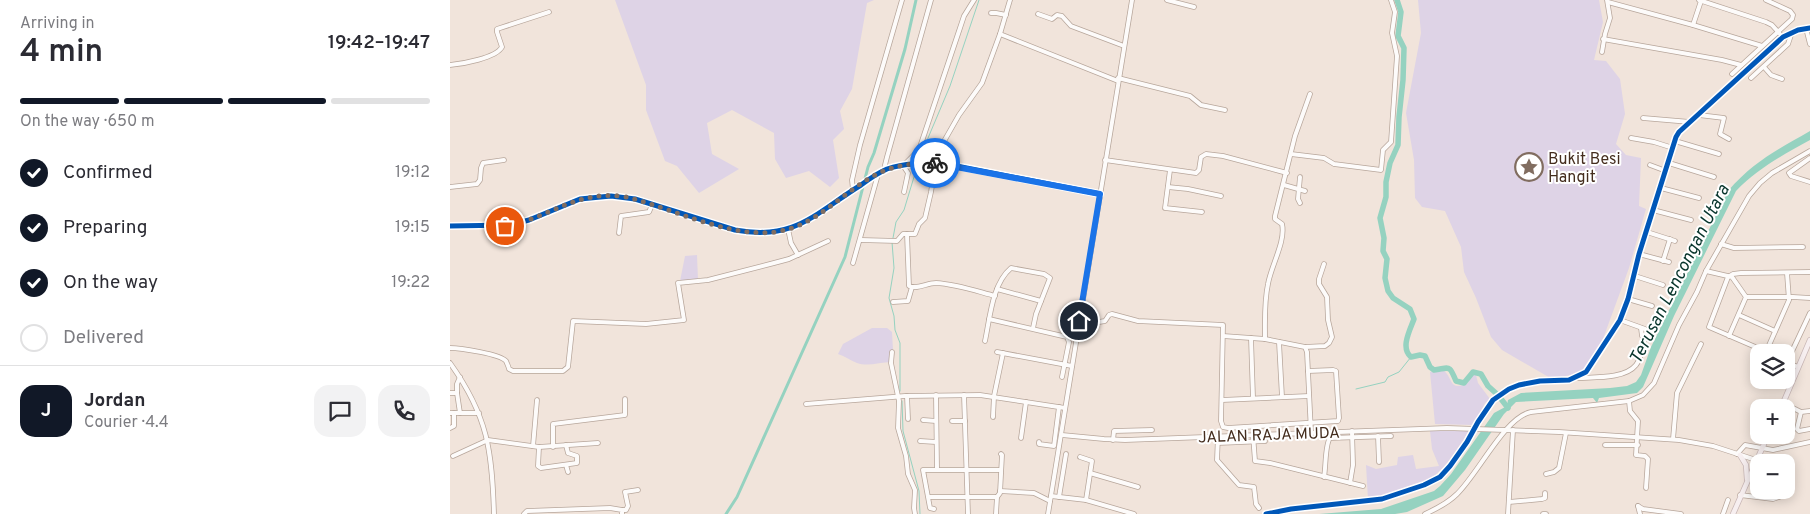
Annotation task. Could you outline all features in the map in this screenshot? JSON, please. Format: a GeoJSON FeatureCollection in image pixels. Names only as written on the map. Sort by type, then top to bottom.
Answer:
{"type":"FeatureCollection","features":[{"type":"Feature","properties":{"kind":"main road"},"geometry":{"type":"LineString","coordinates":[[1785,399],[1810,340]]}},
{"type":"Feature","properties":{"kind":"main road"},"geometry":{"type":"LineString","coordinates":[[1758,454],[1763,444]]}},
{"type":"Feature","properties":{"kind":"main road"},"geometry":{"type":"LineString","coordinates":[[1739,454],[1746,465],[1747,480]]}},
{"type":"Feature","properties":{"kind":"main road"},"geometry":{"type":"LineString","coordinates":[[1733,514],[1750,473]]}},
{"type":"Feature","properties":{"kind":"street"},"geometry":{"type":"LineString","coordinates":[[853,190],[852,180],[860,145],[902,0]]}},
{"type":"Feature","properties":{"kind":"street"},"geometry":{"type":"LineString","coordinates":[[886,170],[885,165],[931,0]]}},
{"type":"Feature","properties":{"kind":"street"},"geometry":{"type":"LineString","coordinates":[[904,165],[919,150],[964,16],[974,0]]}},
{"type":"Feature","properties":{"kind":"street"},"geometry":{"type":"LineString","coordinates":[[861,240],[871,242],[896,241],[903,234],[915,234],[919,224],[924,221],[930,201],[934,173],[941,163],[939,150],[959,115],[982,83],[1010,0]]}},
{"type":"Feature","properties":{"kind":"street"},"geometry":{"type":"LineString","coordinates":[[1048,514],[1132,0]]}},
{"type":"Feature","properties":{"kind":"street"},"geometry":{"type":"LineString","coordinates":[[1167,0],[1194,7]]}},
{"type":"Feature","properties":{"kind":"street"},"geometry":{"type":"LineString","coordinates":[[1291,154],[1324,158],[1334,164],[1381,170],[1383,150],[1391,142],[1396,56],[1392,33],[1394,12],[1391,0]]}},
{"type":"Feature","properties":{"kind":"street"},"geometry":{"type":"LineString","coordinates":[[1693,25],[1700,0],[1766,22],[1772,25],[1783,38]]}},
{"type":"Feature","properties":{"kind":"street"},"geometry":{"type":"LineString","coordinates":[[1732,74],[1792,19],[1792,14],[1766,0]]}},
{"type":"Feature","properties":{"kind":"street"},"geometry":{"type":"LineString","coordinates":[[1602,52],[1603,40],[1610,18],[1608,1],[1762,46]]}},
{"type":"Feature","properties":{"kind":"street"},"geometry":{"type":"LineString","coordinates":[[450,65],[473,61],[499,51],[502,47],[497,29],[549,12]]}},
{"type":"Feature","properties":{"kind":"street"},"geometry":{"type":"LineString","coordinates":[[991,14],[996,12],[1006,15]]}},
{"type":"Feature","properties":{"kind":"street"},"geometry":{"type":"LineString","coordinates":[[1038,14],[1052,19],[1057,15],[1062,16],[1071,26],[1124,46]]}},
{"type":"Feature","properties":{"kind":"street"},"geometry":{"type":"LineString","coordinates":[[1576,378],[1586,372],[1620,320],[1635,276],[1639,254],[1679,132],[1783,38],[1792,32],[1809,28],[1810,44]]}},
{"type":"Feature","properties":{"kind":"street"},"geometry":{"type":"LineString","coordinates":[[1751,78],[1788,44],[1792,32]]}},
{"type":"Feature","properties":{"kind":"street"},"geometry":{"type":"LineString","coordinates":[[1000,34],[1118,80],[1190,96],[1201,105],[1225,110]]}},
{"type":"Feature","properties":{"kind":"street"},"geometry":{"type":"LineString","coordinates":[[1603,40],[1722,60],[1741,65]]}},
{"type":"Feature","properties":{"kind":"street"},"geometry":{"type":"LineString","coordinates":[[1764,67],[1771,75],[1782,79]]}},
{"type":"Feature","properties":{"kind":"street"},"geometry":{"type":"LineString","coordinates":[[1266,339],[1267,288],[1272,266],[1278,255],[1283,228],[1282,224],[1275,219],[1295,136],[1310,94]]}},
{"type":"Feature","properties":{"kind":"street"},"geometry":{"type":"LineString","coordinates":[[1699,115],[1724,118],[1720,134],[1729,139]]}},
{"type":"Feature","properties":{"kind":"street"},"geometry":{"type":"LineString","coordinates":[[1643,118],[1691,122]]}},
{"type":"Feature","properties":{"kind":"street"},"geometry":{"type":"LineString","coordinates":[[1631,138],[1673,148]]}},
{"type":"Feature","properties":{"kind":"street"},"geometry":{"type":"LineString","coordinates":[[1675,141],[1719,154]]}},
{"type":"Feature","properties":{"kind":"street"},"geometry":{"type":"LineString","coordinates":[[1424,514],[1445,503],[1458,493],[1477,470],[1498,438],[1522,415],[1629,401],[1643,395],[1654,383],[1679,325],[1706,271],[1749,196],[1772,173],[1810,151]]}},
{"type":"Feature","properties":{"kind":"street"},"geometry":{"type":"LineString","coordinates":[[1105,160],[1196,173],[1199,170],[1201,157],[1206,154],[1223,156],[1287,172]]}},
{"type":"Feature","properties":{"kind":"street"},"geometry":{"type":"LineString","coordinates":[[1810,158],[1789,174],[1810,182]]}},
{"type":"Feature","properties":{"kind":"street"},"geometry":{"type":"LineString","coordinates":[[450,187],[477,184],[480,180],[483,163],[504,160]]}},
{"type":"Feature","properties":{"kind":"street"},"geometry":{"type":"LineString","coordinates":[[450,226],[501,226],[516,224],[538,217],[574,201],[590,197],[622,196],[742,231],[766,233],[788,229],[814,218],[853,190],[886,170],[904,165],[924,163],[941,163],[1100,194]]}},
{"type":"Feature","properties":{"kind":"street"},"geometry":{"type":"LineString","coordinates":[[1669,163],[1714,177]]}},
{"type":"Feature","properties":{"kind":"street"},"geometry":{"type":"LineString","coordinates":[[904,165],[908,173],[904,192]]}},
{"type":"Feature","properties":{"kind":"street"},"geometry":{"type":"LineString","coordinates":[[1650,165],[1666,171]]}},
{"type":"Feature","properties":{"kind":"street"},"geometry":{"type":"LineString","coordinates":[[1170,170],[1165,208],[1202,212]]}},
{"type":"Feature","properties":{"kind":"street"},"geometry":{"type":"LineString","coordinates":[[853,263],[877,178],[875,176]]}},
{"type":"Feature","properties":{"kind":"street"},"geometry":{"type":"LineString","coordinates":[[1300,177],[1298,188],[1300,203]]}},
{"type":"Feature","properties":{"kind":"street"},"geometry":{"type":"LineString","coordinates":[[1284,185],[1305,191]]}},
{"type":"Feature","properties":{"kind":"street"},"geometry":{"type":"LineString","coordinates":[[1168,187],[1221,196]]}},
{"type":"Feature","properties":{"kind":"street"},"geometry":{"type":"LineString","coordinates":[[1661,188],[1700,198]]}},
{"type":"Feature","properties":{"kind":"street"},"geometry":{"type":"LineString","coordinates":[[619,233],[621,216],[649,212],[652,205]]}},
{"type":"Feature","properties":{"kind":"street"},"geometry":{"type":"LineString","coordinates":[[1653,210],[1691,220]]}},
{"type":"Feature","properties":{"kind":"street"},"geometry":{"type":"LineString","coordinates":[[788,229],[791,243],[798,255]]}},
{"type":"Feature","properties":{"kind":"street"},"geometry":{"type":"LineString","coordinates":[[1647,232],[1675,241]]}},
{"type":"Feature","properties":{"kind":"street"},"geometry":{"type":"LineString","coordinates":[[907,234],[908,284],[912,287]]}},
{"type":"Feature","properties":{"kind":"street"},"geometry":{"type":"LineString","coordinates":[[1663,261],[1670,239]]}},
{"type":"Feature","properties":{"kind":"street"},"geometry":{"type":"LineString","coordinates":[[450,348],[472,350],[501,358],[506,361],[509,369],[513,371],[563,371],[568,367],[573,321],[646,324],[684,320],[678,283],[708,280],[774,263],[798,255],[828,241]]}},
{"type":"Feature","properties":{"kind":"street"},"geometry":{"type":"LineString","coordinates":[[1721,244],[1734,248],[1803,247]]}},
{"type":"Feature","properties":{"kind":"street"},"geometry":{"type":"LineString","coordinates":[[1639,254],[1669,262]]}},
{"type":"Feature","properties":{"kind":"street"},"geometry":{"type":"LineString","coordinates":[[1223,336],[1266,339],[1305,347],[1325,346],[1332,337],[1328,320],[1327,296],[1319,284],[1324,264]]}},
{"type":"Feature","properties":{"kind":"street"},"geometry":{"type":"LineString","coordinates":[[985,341],[997,290],[1003,276],[1010,268],[1044,274],[1049,277],[1050,280],[1033,328]]}},
{"type":"Feature","properties":{"kind":"street"},"geometry":{"type":"LineString","coordinates":[[1706,271],[1732,277],[1746,298]]}},
{"type":"Feature","properties":{"kind":"street"},"geometry":{"type":"LineString","coordinates":[[1729,276],[1741,273],[1810,272]]}},
{"type":"Feature","properties":{"kind":"street"},"geometry":{"type":"LineString","coordinates":[[1770,344],[1789,300],[1787,273]]}},
{"type":"Feature","properties":{"kind":"street"},"geometry":{"type":"LineString","coordinates":[[1635,276],[1663,285]]}},
{"type":"Feature","properties":{"kind":"street"},"geometry":{"type":"LineString","coordinates":[[1729,276],[1708,325],[1712,330],[1750,345]]}},
{"type":"Feature","properties":{"kind":"street"},"geometry":{"type":"LineString","coordinates":[[912,287],[931,283],[946,284],[995,296]]}},
{"type":"Feature","properties":{"kind":"street"},"geometry":{"type":"LineString","coordinates":[[893,302],[908,301],[912,287]]}},
{"type":"Feature","properties":{"kind":"street"},"geometry":{"type":"LineString","coordinates":[[997,290],[1041,301]]}},
{"type":"Feature","properties":{"kind":"street"},"geometry":{"type":"LineString","coordinates":[[1746,298],[1810,298]]}},
{"type":"Feature","properties":{"kind":"street"},"geometry":{"type":"LineString","coordinates":[[1729,336],[1746,298]]}},
{"type":"Feature","properties":{"kind":"street"},"geometry":{"type":"LineString","coordinates":[[1628,299],[1652,306]]}},
{"type":"Feature","properties":{"kind":"street"},"geometry":{"type":"LineString","coordinates":[[1795,345],[1810,313]]}},
{"type":"Feature","properties":{"kind":"street"},"geometry":{"type":"LineString","coordinates":[[1080,318],[1099,322],[1105,321],[1112,314],[1138,321],[1220,324],[1223,327],[1221,421],[1225,427],[1337,422],[1339,418],[1336,371],[1308,371]]}},
{"type":"Feature","properties":{"kind":"street"},"geometry":{"type":"LineString","coordinates":[[1739,315],[1775,331]]}},
{"type":"Feature","properties":{"kind":"street"},"geometry":{"type":"LineString","coordinates":[[989,319],[1069,338],[1062,377]]}},
{"type":"Feature","properties":{"kind":"street"},"geometry":{"type":"LineString","coordinates":[[1266,514],[1291,509],[1382,499],[1415,489],[1433,481],[1446,471],[1457,458],[1493,400],[1512,388],[1526,383],[1623,374],[1636,365],[1645,338],[1642,336],[1643,328],[1620,320]]}},
{"type":"Feature","properties":{"kind":"street"},"geometry":{"type":"LineString","coordinates":[[1251,338],[1253,398]]}},
{"type":"Feature","properties":{"kind":"street"},"geometry":{"type":"LineString","coordinates":[[1279,342],[1282,397]]}},
{"type":"Feature","properties":{"kind":"street"},"geometry":{"type":"LineString","coordinates":[[1674,439],[1677,393],[1701,344]]}},
{"type":"Feature","properties":{"kind":"street"},"geometry":{"type":"LineString","coordinates":[[1305,347],[1311,432]]}},
{"type":"Feature","properties":{"kind":"street"},"geometry":{"type":"LineString","coordinates":[[892,352],[898,397],[898,428],[908,474],[916,490],[915,514]]}},
{"type":"Feature","properties":{"kind":"street"},"geometry":{"type":"LineString","coordinates":[[997,352],[1072,366]]}},
{"type":"Feature","properties":{"kind":"street"},"geometry":{"type":"LineString","coordinates":[[994,417],[994,396],[1003,353]]}},
{"type":"Feature","properties":{"kind":"street"},"geometry":{"type":"LineString","coordinates":[[450,363],[468,389],[488,440],[492,469],[494,514]]}},
{"type":"Feature","properties":{"kind":"street"},"geometry":{"type":"LineString","coordinates":[[460,377],[457,384],[460,413]]}},
{"type":"Feature","properties":{"kind":"street"},"geometry":{"type":"LineString","coordinates":[[450,393],[457,393]]}},
{"type":"Feature","properties":{"kind":"street"},"geometry":{"type":"LineString","coordinates":[[936,395],[937,469]]}},
{"type":"Feature","properties":{"kind":"street"},"geometry":{"type":"LineString","coordinates":[[806,404],[907,396],[964,395],[994,396],[1065,408]]}},
{"type":"Feature","properties":{"kind":"street"},"geometry":{"type":"LineString","coordinates":[[964,395],[968,514]]}},
{"type":"Feature","properties":{"kind":"street"},"geometry":{"type":"LineString","coordinates":[[907,396],[908,419]]}},
{"type":"Feature","properties":{"kind":"street"},"geometry":{"type":"LineString","coordinates":[[1222,400],[1309,396]]}},
{"type":"Feature","properties":{"kind":"street"},"geometry":{"type":"LineString","coordinates":[[553,447],[553,424],[625,415],[624,399]]}},
{"type":"Feature","properties":{"kind":"street"},"geometry":{"type":"LineString","coordinates":[[533,446],[537,400]]}},
{"type":"Feature","properties":{"kind":"street"},"geometry":{"type":"LineString","coordinates":[[1629,401],[1630,410],[1638,421],[1636,455],[1645,456],[1648,459],[1646,488]]}},
{"type":"Feature","properties":{"kind":"street"},"geometry":{"type":"LineString","coordinates":[[1021,438],[1026,402]]}},
{"type":"Feature","properties":{"kind":"street"},"geometry":{"type":"LineString","coordinates":[[1039,442],[1039,444],[1054,446],[1059,407]]}},
{"type":"Feature","properties":{"kind":"street"},"geometry":{"type":"LineString","coordinates":[[1795,409],[1801,412],[1810,411]]}},
{"type":"Feature","properties":{"kind":"street"},"geometry":{"type":"LineString","coordinates":[[1801,412],[1797,430],[1810,429]]}},
{"type":"Feature","properties":{"kind":"street"},"geometry":{"type":"LineString","coordinates":[[450,428],[454,426],[452,413],[479,413]]}},
{"type":"Feature","properties":{"kind":"street"},"geometry":{"type":"LineString","coordinates":[[923,420],[936,421]]}},
{"type":"Feature","properties":{"kind":"street"},"geometry":{"type":"LineString","coordinates":[[952,421],[965,421]]}},
{"type":"Feature","properties":{"kind":"street","name":"JALAN RAJA MUDA"},"geometry":{"type":"LineString","coordinates":[[1062,435],[1113,440],[1476,428],[1674,439],[1698,442],[1750,458]]}},
{"type":"Feature","properties":{"kind":"street"},"geometry":{"type":"LineString","coordinates":[[1113,440],[1114,432],[1152,430]]}},
{"type":"Feature","properties":{"kind":"street"},"geometry":{"type":"LineString","coordinates":[[1508,514],[1513,430]]}},
{"type":"Feature","properties":{"kind":"street"},"geometry":{"type":"LineString","coordinates":[[1350,483],[1353,469],[1352,431]]}},
{"type":"Feature","properties":{"kind":"street"},"geometry":{"type":"LineString","coordinates":[[1546,474],[1554,472],[1558,468],[1566,433]]}},
{"type":"Feature","properties":{"kind":"street"},"geometry":{"type":"LineString","coordinates":[[1253,435],[1253,458],[1257,462],[1363,486]]}},
{"type":"Feature","properties":{"kind":"street"},"geometry":{"type":"LineString","coordinates":[[1615,445],[1616,435]]}},
{"type":"Feature","properties":{"kind":"street"},"geometry":{"type":"LineString","coordinates":[[1218,436],[1217,460],[1239,485],[1254,487],[1258,508]]}},
{"type":"Feature","properties":{"kind":"street"},"geometry":{"type":"LineString","coordinates":[[1378,436],[1379,462]]}},
{"type":"Feature","properties":{"kind":"street"},"geometry":{"type":"LineString","coordinates":[[1324,477],[1327,441],[1332,438],[1391,436]]}},
{"type":"Feature","properties":{"kind":"street"},"geometry":{"type":"LineString","coordinates":[[454,456],[488,440],[539,447],[598,443]]}},
{"type":"Feature","properties":{"kind":"street"},"geometry":{"type":"LineString","coordinates":[[920,441],[936,442]]}},
{"type":"Feature","properties":{"kind":"street"},"geometry":{"type":"LineString","coordinates":[[1218,443],[1265,441]]}},
{"type":"Feature","properties":{"kind":"street"},"geometry":{"type":"LineString","coordinates":[[1739,454],[1745,445],[1773,450],[1810,442]]}},
{"type":"Feature","properties":{"kind":"street"},"geometry":{"type":"LineString","coordinates":[[539,447],[539,468],[579,461],[577,456],[568,453],[566,445]]}},
{"type":"Feature","properties":{"kind":"street"},"geometry":{"type":"LineString","coordinates":[[1605,445],[1638,445]]}},
{"type":"Feature","properties":{"kind":"street"},"geometry":{"type":"LineString","coordinates":[[996,514],[997,497],[1000,491],[1001,454]]}},
{"type":"Feature","properties":{"kind":"street"},"geometry":{"type":"LineString","coordinates":[[1059,497],[1066,454]]}},
{"type":"Feature","properties":{"kind":"street"},"geometry":{"type":"LineString","coordinates":[[1080,457],[1092,460],[1086,500]]}},
{"type":"Feature","properties":{"kind":"street"},"geometry":{"type":"LineString","coordinates":[[566,464],[568,472]]}},
{"type":"Feature","properties":{"kind":"street"},"geometry":{"type":"LineString","coordinates":[[934,509],[930,508],[922,472],[925,470],[1001,470]]}},
{"type":"Feature","properties":{"kind":"street"},"geometry":{"type":"LineString","coordinates":[[1090,473],[1138,487]]}},
{"type":"Feature","properties":{"kind":"street"},"geometry":{"type":"LineString","coordinates":[[524,514],[527,511],[541,510],[610,508],[622,512],[628,506],[625,492],[638,490]]}},
{"type":"Feature","properties":{"kind":"street"},"geometry":{"type":"LineString","coordinates":[[1000,491],[1034,493],[1050,498],[1086,500],[1134,514]]}},
{"type":"Feature","properties":{"kind":"street"},"geometry":{"type":"LineString","coordinates":[[1509,502],[1542,499],[1545,498],[1545,493]]}},
{"type":"Feature","properties":{"kind":"street"},"geometry":{"type":"LineString","coordinates":[[1740,495],[1750,496]]}},
{"type":"Feature","properties":{"kind":"street"},"geometry":{"type":"LineString","coordinates":[[929,497],[997,497]]}},
{"type":"Feature","properties":{"kind":"street"},"geometry":{"type":"LineString","coordinates":[[1723,514],[1728,500]]}},
{"type":"Feature","properties":{"kind":"street"},"geometry":{"type":"LineString","coordinates":[[1107,514],[1110,508]]}},
{"type":"Feature","properties":{"kind":"street"},"geometry":{"type":"LineString","coordinates":[[1642,514],[1642,508],[1681,514]]}},
{"type":"Feature","properties":{"kind":"shaded area"},"geometry":{"type":"Polygon","coordinates":[[[615,0],[874,0],[867,3],[852,89],[840,111],[844,129],[833,140],[839,178],[830,187],[809,171],[786,178],[775,159],[774,133],[732,110],[707,123],[712,154],[739,169],[699,193],[677,166],[665,161],[646,110],[646,85],[615,0]]]}},
{"type":"Feature","properties":{"kind":"shaded area"},"geometry":{"type":"Polygon","coordinates":[[[1418,0],[1599,0],[1603,22],[1594,60],[1606,61],[1620,79],[1625,114],[1616,144],[1626,155],[1641,158],[1639,206],[1646,209],[1629,268],[1600,347],[1584,372],[1552,379],[1502,350],[1491,337],[1464,272],[1461,247],[1445,211],[1422,207],[1415,198],[1414,160],[1406,113],[1421,33],[1418,0]]]}},
{"type":"Feature","properties":{"kind":"shaded area"},"geometry":{"type":"Polygon","coordinates":[[[697,255],[698,280],[680,281],[685,256],[697,255]]]}},
{"type":"Feature","properties":{"kind":"shaded area"},"geometry":{"type":"Polygon","coordinates":[[[872,328],[887,328],[892,332],[893,350],[891,362],[861,364],[838,354],[843,344],[872,328]]]}},
{"type":"Feature","properties":{"kind":"shaded area"},"geometry":{"type":"Polygon","coordinates":[[[1443,370],[1452,383],[1457,386],[1468,383],[1471,374],[1476,375],[1478,383],[1490,399],[1485,403],[1474,425],[1435,424],[1430,372],[1443,370]]]}},
{"type":"Feature","properties":{"kind":"shaded area"},"geometry":{"type":"Polygon","coordinates":[[[1430,431],[1469,431],[1445,466],[1428,480],[1403,491],[1368,499],[1366,465],[1376,469],[1397,465],[1398,457],[1413,455],[1416,469],[1439,466],[1432,449],[1430,431]]]}},
{"type":"Feature","properties":{"kind":"water"},"geometry":{"type":"Polygon","coordinates":[[[1810,131],[1810,140],[1762,169],[1736,191],[1674,316],[1643,387],[1637,393],[1599,398],[1597,403],[1593,398],[1516,402],[1504,414],[1465,470],[1443,496],[1407,512],[1395,514],[1319,514],[1381,509],[1434,491],[1451,474],[1494,413],[1507,406],[1508,400],[1521,393],[1610,388],[1627,386],[1636,382],[1641,375],[1651,347],[1728,191],[1747,172],[1776,150],[1810,131]]]}},
{"type":"Feature","properties":{"kind":"waterway"},"geometry":{"type":"LineString","coordinates":[[726,514],[737,497],[845,257],[868,167],[874,153],[905,49],[916,0]]}},
{"type":"Feature","properties":{"kind":"waterway"},"geometry":{"type":"LineString","coordinates":[[893,238],[896,222],[904,210],[920,157],[950,86],[979,0]]}},
{"type":"Feature","properties":{"kind":"waterway"},"geometry":{"type":"LineString","coordinates":[[1397,0],[1401,12],[1398,36],[1404,48],[1398,145],[1390,163],[1386,182],[1386,197],[1380,218],[1384,238],[1383,251],[1387,259],[1385,278],[1388,291],[1393,298],[1410,309],[1414,319],[1406,344],[1406,349],[1411,357],[1425,356],[1430,367],[1434,370],[1448,368],[1456,381],[1464,383],[1473,372],[1481,374],[1488,386],[1508,408]]}},
{"type":"Feature","properties":{"kind":"waterway"},"geometry":{"type":"LineString","coordinates":[[892,242],[894,268],[889,298],[894,316],[895,330],[900,343],[900,391]]}},
{"type":"Feature","properties":{"kind":"waterway"},"geometry":{"type":"LineString","coordinates":[[1356,389],[1385,382],[1388,377],[1399,372],[1411,357]]}},
{"type":"Feature","properties":{"kind":"waterway"},"geometry":{"type":"LineString","coordinates":[[902,401],[903,431],[919,491],[920,514]]}},
{"type":"Feature","properties":{"kind":"cycle path"},"geometry":{"type":"LineString","coordinates":[[1266,514],[1291,509],[1382,499],[1424,485],[1440,477],[1450,466],[1493,400],[1509,389],[1519,385],[1540,381],[1569,380],[1586,372],[1620,320],[1628,299],[1639,254],[1679,132],[1783,37],[1798,30],[1810,28]]}},
{"type":"Feature","properties":{"kind":"cycle path"},"geometry":{"type":"LineString","coordinates":[[450,226],[510,225],[529,220],[580,199],[611,196],[635,199],[735,230],[773,232],[789,228],[816,215],[887,169],[921,163],[941,163],[1100,194]]}},
{"type":"Feature","properties":{"kind":"way so far"},"geometry":{"type":"LineString","coordinates":[[505,226],[538,217],[580,199],[596,196],[622,196],[735,230],[755,233],[774,232],[798,226],[814,218],[853,190],[886,170],[896,166],[935,163]]}},
{"type":"Feature","properties":{"kind":"place","name":"Bukit Besi Hangit"},"geometry":{"type":"Point","coordinates":[1529,167]}},
{"type":"Feature","properties":{"kind":"route"},"geometry":{"type":"LineString","coordinates":[[935,163],[1100,194],[1079,321]]}},
{"type":"Feature","properties":{"kind":"water label","name":"Terusan Lencongan Utara"},"geometry":{"type":"Point","coordinates":[1679,274]}}]}
